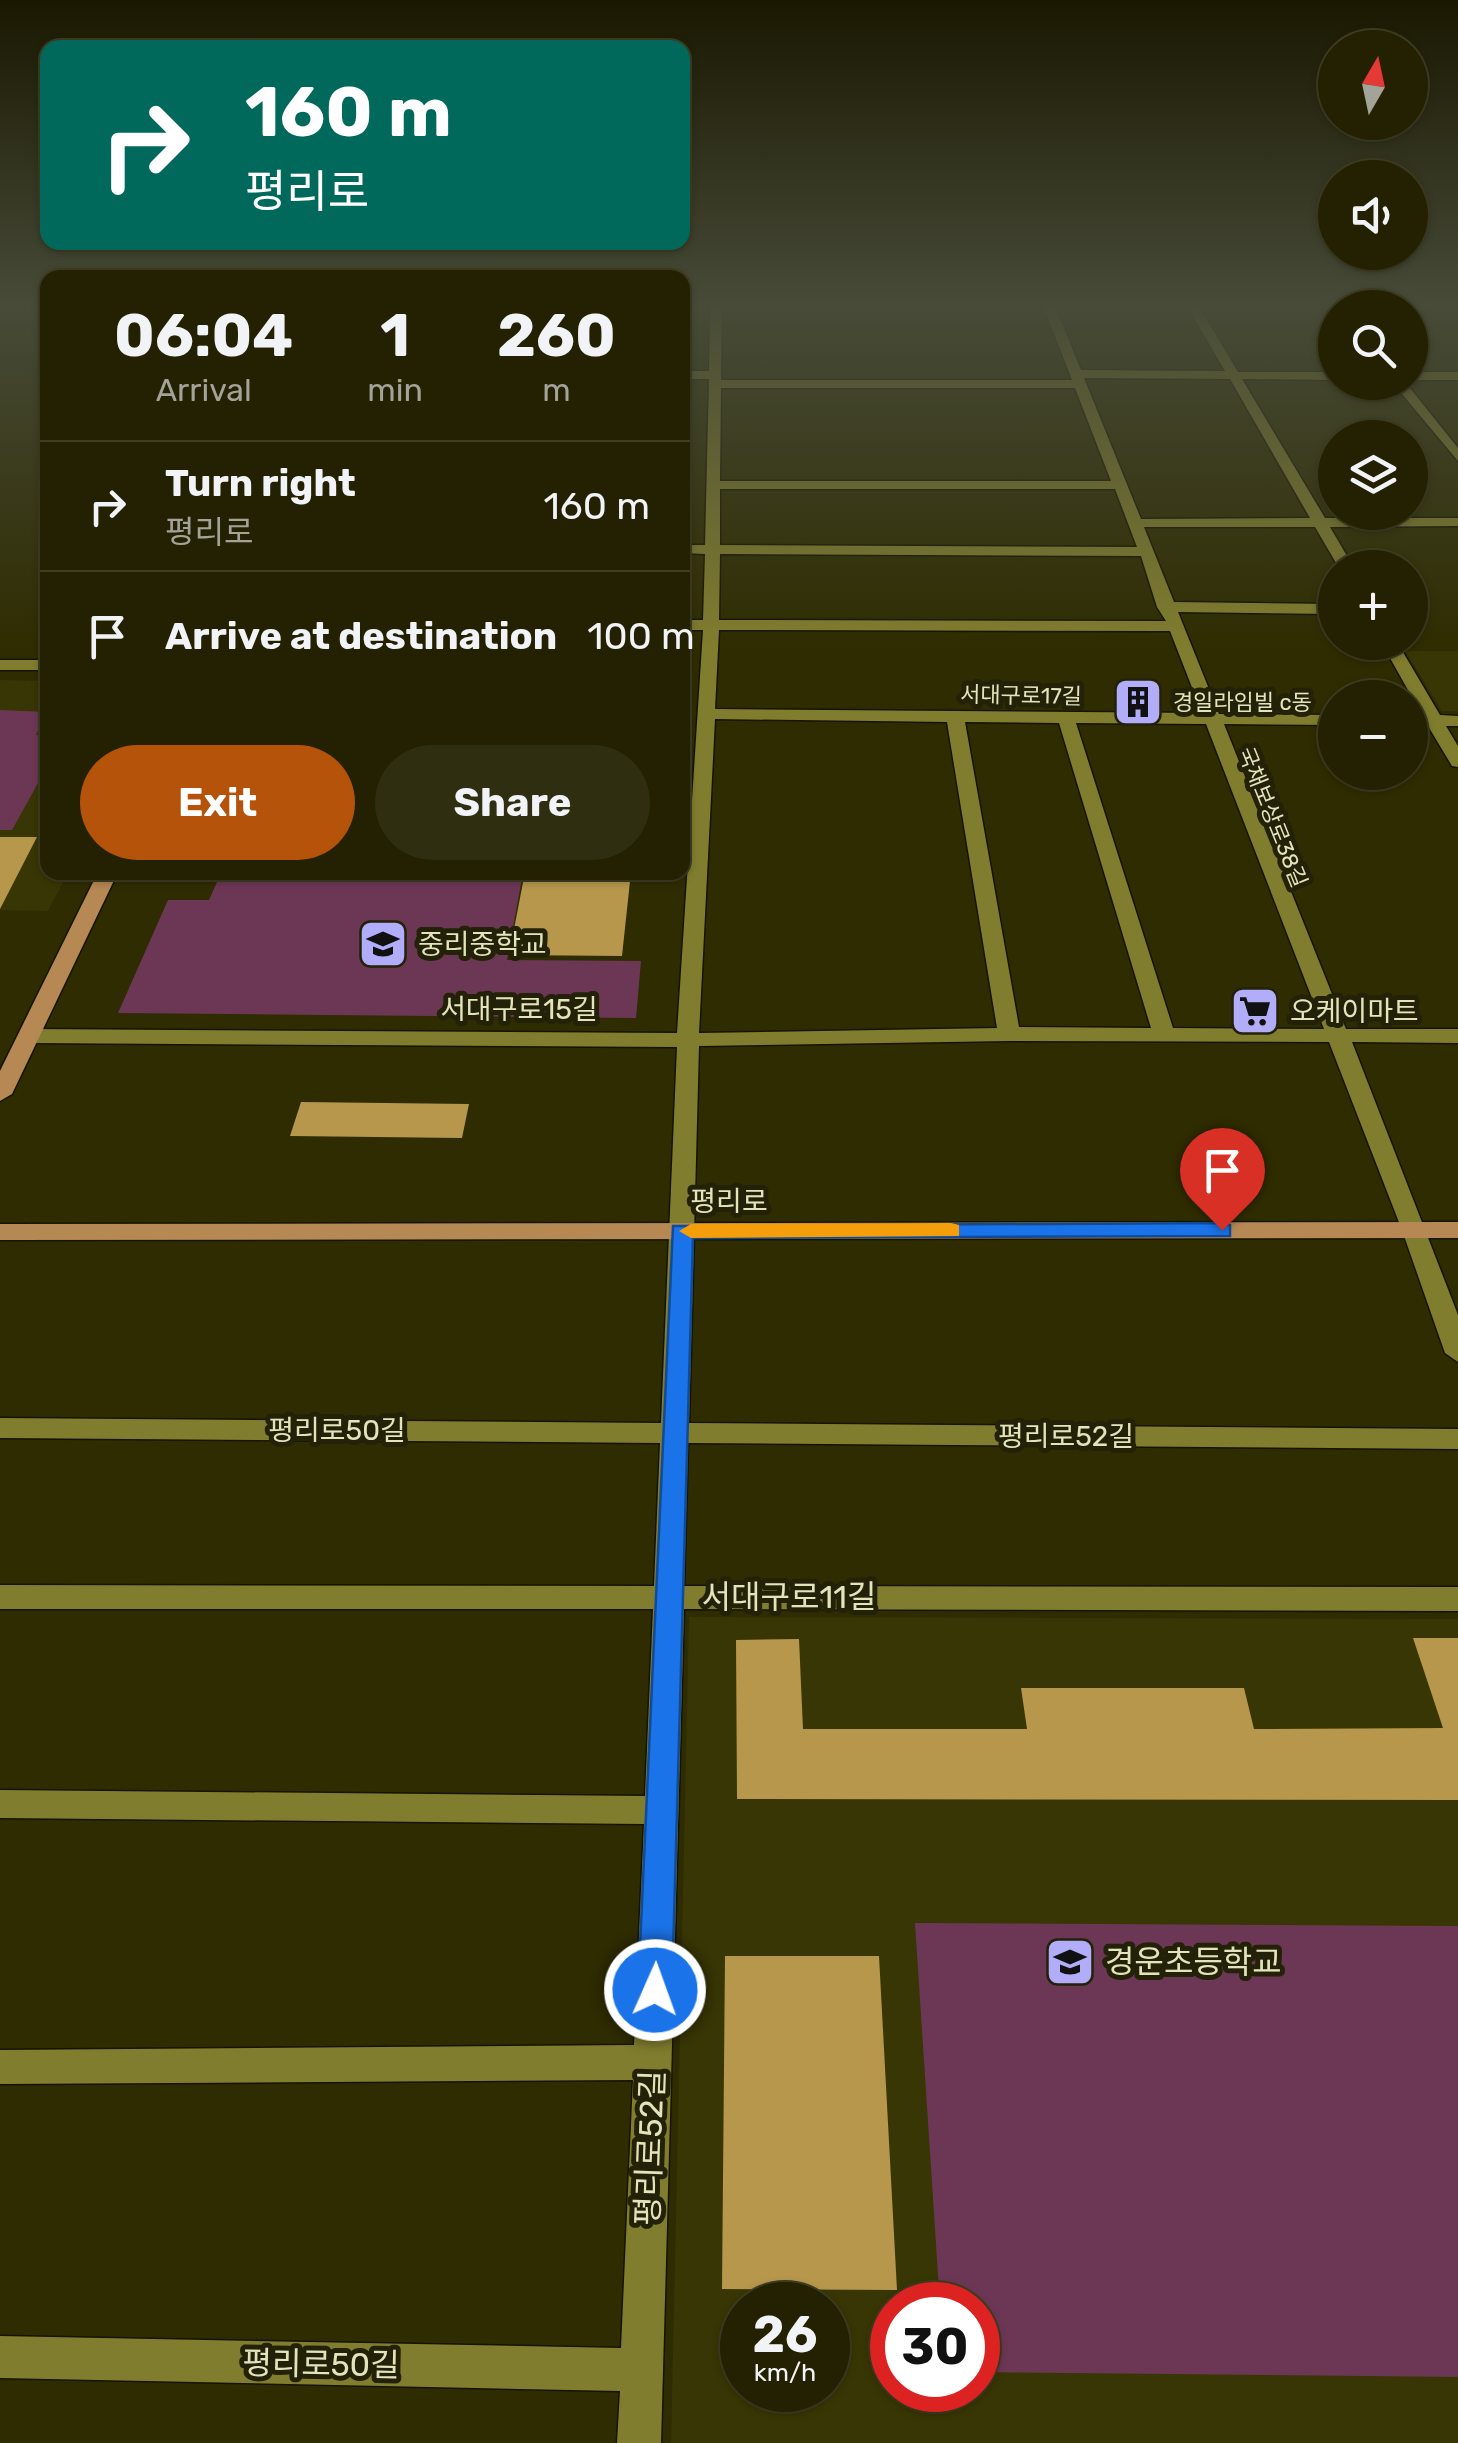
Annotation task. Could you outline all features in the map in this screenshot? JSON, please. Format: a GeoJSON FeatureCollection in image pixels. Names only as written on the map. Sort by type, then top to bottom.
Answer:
{"type":"FeatureCollection","features":[{"type":"Feature","properties":{"kind":"main road"},"geometry":{"type":"LineString","coordinates":[[0,1094],[104,880]]}},
{"type":"Feature","properties":{"kind":"main road","name":"평리로"},"geometry":{"type":"LineString","coordinates":[[0,1232],[1458,1230]]}},
{"type":"Feature","properties":{"kind":"street","name":"평리로52길"},"geometry":{"type":"LineString","coordinates":[[640,2443],[688,1040],[712,625],[714,422]]}},
{"type":"Feature","properties":{"kind":"street","name":"국채보상로38길"},"geometry":{"type":"LineString","coordinates":[[1095,422],[1165,608],[1415,1230],[1458,1353]]}},
{"type":"Feature","properties":{"kind":"street"},"geometry":{"type":"LineString","coordinates":[[1261,422],[1318,516]]}},
{"type":"Feature","properties":{"kind":"street"},"geometry":{"type":"LineString","coordinates":[[1430,422],[1458,457]]}},
{"type":"Feature","properties":{"kind":"street"},"geometry":{"type":"LineString","coordinates":[[715,484],[1120,485]]}},
{"type":"Feature","properties":{"kind":"street"},"geometry":{"type":"LineString","coordinates":[[1428,522],[1458,522]]}},
{"type":"Feature","properties":{"kind":"street"},"geometry":{"type":"LineString","coordinates":[[1135,523],[1318,523]]}},
{"type":"Feature","properties":{"kind":"street"},"geometry":{"type":"LineString","coordinates":[[690,549],[1144,552]]}},
{"type":"Feature","properties":{"kind":"street"},"geometry":{"type":"LineString","coordinates":[[1165,608],[1318,609]]}},
{"type":"Feature","properties":{"kind":"street"},"geometry":{"type":"LineString","coordinates":[[690,625],[1174,626]]}},
{"type":"Feature","properties":{"kind":"street"},"geometry":{"type":"LineString","coordinates":[[1399,660],[1458,762]]}},
{"type":"Feature","properties":{"kind":"street"},"geometry":{"type":"LineString","coordinates":[[0,665],[40,665]]}},
{"type":"Feature","properties":{"kind":"street","name":"서대구로17길"},"geometry":{"type":"LineString","coordinates":[[707,714],[1318,720]]}},
{"type":"Feature","properties":{"kind":"street"},"geometry":{"type":"LineString","coordinates":[[955,716],[1009,1034]]}},
{"type":"Feature","properties":{"kind":"street"},"geometry":{"type":"LineString","coordinates":[[1066,718],[1164,1035]]}},
{"type":"Feature","properties":{"kind":"street"},"geometry":{"type":"LineString","coordinates":[[1428,720],[1458,721]]}},
{"type":"Feature","properties":{"kind":"street","name":"서대구로15길"},"geometry":{"type":"LineString","coordinates":[[28,1036],[688,1040],[1009,1034],[1458,1036]]}},
{"type":"Feature","properties":{"kind":"street","name":"평리로50길"},"geometry":{"type":"LineString","coordinates":[[0,1428],[675,1433]]}},
{"type":"Feature","properties":{"kind":"street","name":"평리로52길"},"geometry":{"type":"LineString","coordinates":[[675,1433],[1458,1439]]}},
{"type":"Feature","properties":{"kind":"street","name":"서대구로11길"},"geometry":{"type":"LineString","coordinates":[[0,1597],[1458,1599]]}},
{"type":"Feature","properties":{"kind":"street"},"geometry":{"type":"LineString","coordinates":[[0,1804],[661,1810]]}},
{"type":"Feature","properties":{"kind":"street"},"geometry":{"type":"LineString","coordinates":[[0,2067],[652,2062]]}},
{"type":"Feature","properties":{"kind":"street","name":"평리로50길"},"geometry":{"type":"LineString","coordinates":[[0,2358],[642,2370]]}},
{"type":"Feature","properties":{"kind":"shaded area"},"geometry":{"type":"Polygon","coordinates":[[[1428,651],[1458,651],[1458,711],[1442,711],[1428,688],[1428,680],[1423,680],[1411,660],[1428,660],[1428,651]]]}},
{"type":"Feature","properties":{"kind":"shaded area"},"geometry":{"type":"Polygon","coordinates":[[[0,680],[40,681],[40,880],[64,880],[48,911],[0,910],[0,680]]]}},
{"type":"Feature","properties":{"kind":"shaded area"},"geometry":{"type":"Polygon","coordinates":[[[0,710],[40,712],[36,735],[40,735],[40,780],[12,830],[0,830],[0,710]]]}},
{"type":"Feature","properties":{"kind":"shaded area","name":"중리중학교"},"geometry":{"type":"Polygon","coordinates":[[[218,880],[522,880],[507,960],[641,961],[636,1018],[118,1013],[168,900],[209,900],[218,880]]]}},
{"type":"Feature","properties":{"kind":"shaded area","name":"경운초등학교"},"geometry":{"type":"Polygon","coordinates":[[[689,1617],[1458,1619],[1458,2443],[671,2443],[689,1617]]]}},
{"type":"Feature","properties":{"kind":"shaded area"},"geometry":{"type":"Polygon","coordinates":[[[915,1923],[1458,1926],[1458,2377],[1000,2372],[1000,2282],[938,2282],[915,1923]]]}},
{"type":"Feature","properties":{"kind":"building"},"geometry":{"type":"Polygon","coordinates":[[[0,837],[37,837],[0,909],[0,837]]]}},
{"type":"Feature","properties":{"kind":"building"},"geometry":{"type":"Polygon","coordinates":[[[523,880],[630,880],[622,956],[509,955],[523,880]]]}},
{"type":"Feature","properties":{"kind":"building"},"geometry":{"type":"Polygon","coordinates":[[[301,1102],[469,1104],[462,1138],[290,1136],[301,1102]]]}},
{"type":"Feature","properties":{"kind":"building"},"geometry":{"type":"Polygon","coordinates":[[[1413,1638],[1458,1638],[1458,1800],[737,1799],[736,1640],[799,1639],[803,1729],[1027,1729],[1021,1688],[1244,1688],[1254,1729],[1443,1728],[1413,1638]]]}},
{"type":"Feature","properties":{"kind":"building"},"geometry":{"type":"Polygon","coordinates":[[[725,1956],[879,1956],[897,2282],[870,2282],[870,2290],[850,2290],[850,2282],[722,2282],[725,1956]]]}},
{"type":"Feature","properties":{"kind":"slow traffic"},"geometry":{"type":"LineString","coordinates":[[691,1231],[951,1230]]}},
{"type":"Feature","properties":{"kind":"place","name":"경일라임빌 c동"},"geometry":{"type":"Point","coordinates":[1138,702]}},
{"type":"Feature","properties":{"kind":"place","name":"중리중학교"},"geometry":{"type":"Point","coordinates":[383,944]}},
{"type":"Feature","properties":{"kind":"place","name":"오케이마트"},"geometry":{"type":"Point","coordinates":[1255,1011]}},
{"type":"Feature","properties":{"kind":"place","name":"경운초등학교"},"geometry":{"type":"Point","coordinates":[1070,1962]}},
{"type":"Feature","properties":{"kind":"route"},"geometry":{"type":"LineString","coordinates":[[655,1990],[682,1231],[1222,1230]]}}]}
